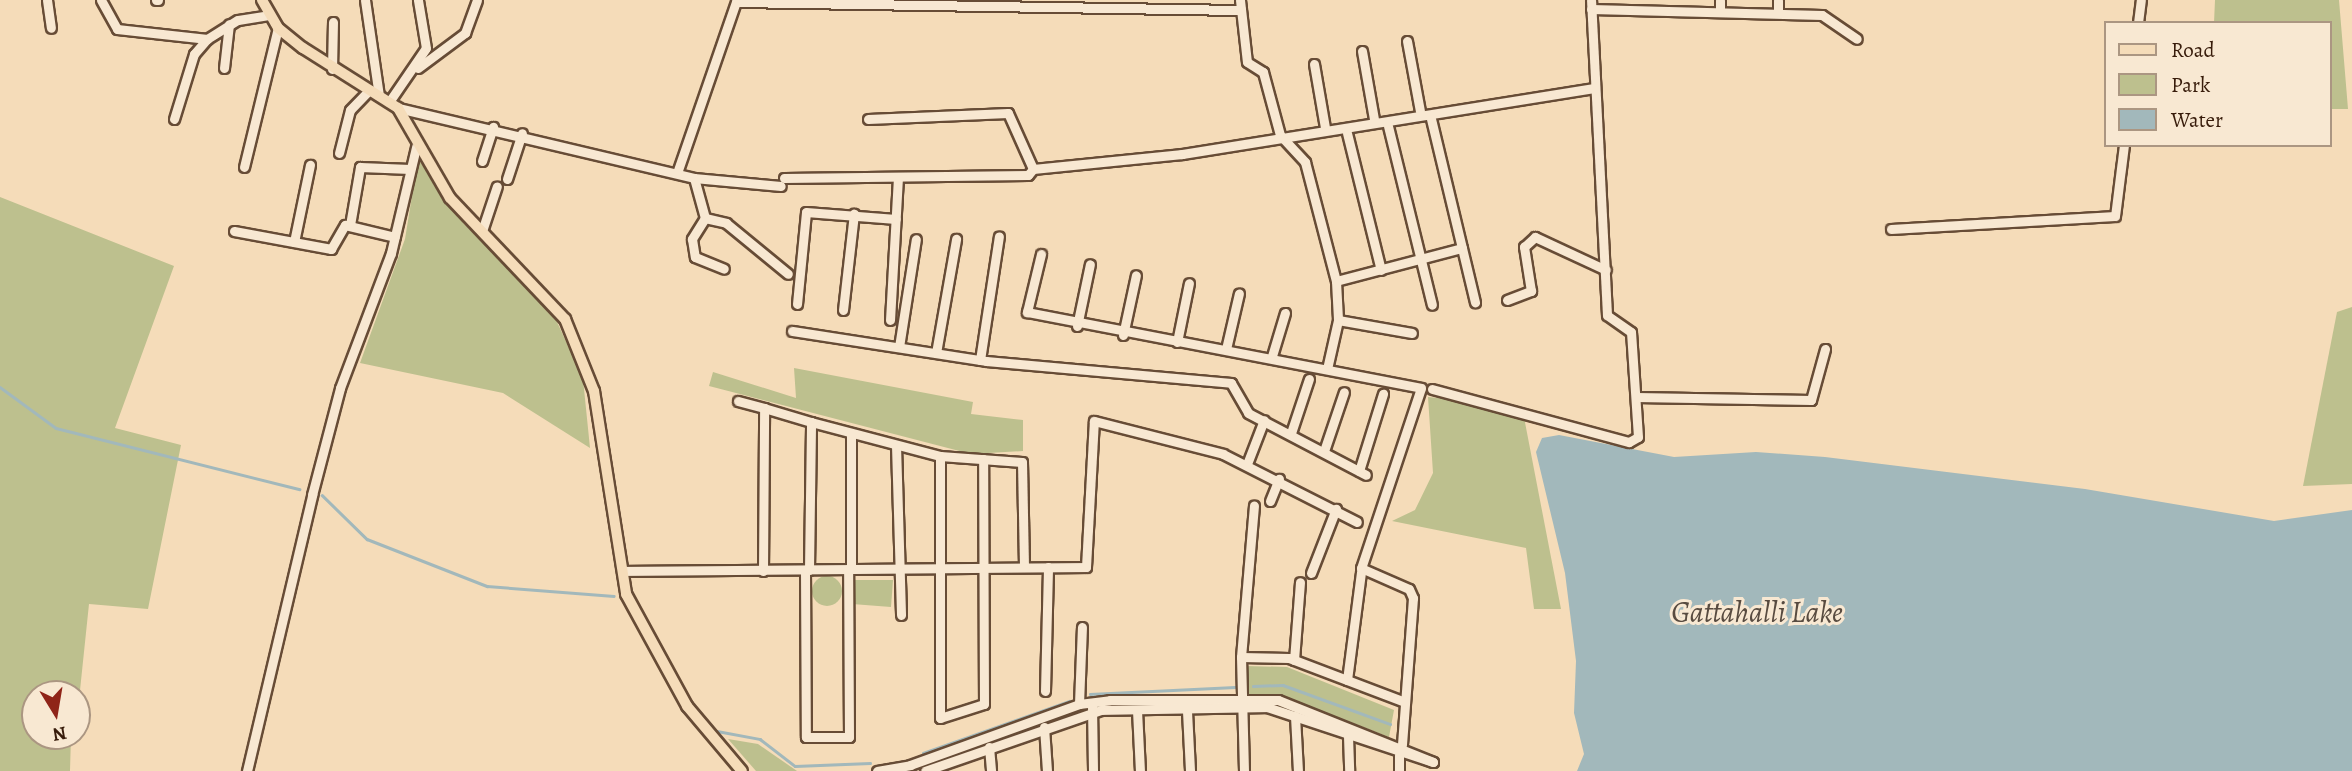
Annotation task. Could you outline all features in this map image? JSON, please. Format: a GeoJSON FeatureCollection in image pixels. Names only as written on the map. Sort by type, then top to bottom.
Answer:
{"type":"FeatureCollection","features":[{"type":"Feature","properties":{"kind":"main road"},"geometry":{"type":"LineString","coordinates":[[262,0],[278,29],[332,69],[384,99],[416,147],[482,231],[565,319],[594,391],[626,594],[687,706],[743,771]]}},
{"type":"Feature","properties":{"kind":"street"},"geometry":{"type":"LineString","coordinates":[[47,0],[51,28]]}},
{"type":"Feature","properties":{"kind":"street"},"geometry":{"type":"LineString","coordinates":[[101,0],[117,29],[207,40]]}},
{"type":"Feature","properties":{"kind":"street"},"geometry":{"type":"LineString","coordinates":[[365,0],[384,99]]}},
{"type":"Feature","properties":{"kind":"street"},"geometry":{"type":"LineString","coordinates":[[418,0],[426,30],[418,68]]}},
{"type":"Feature","properties":{"kind":"street"},"geometry":{"type":"LineString","coordinates":[[338,153],[349,110],[384,99],[418,68],[465,33],[477,0]]}},
{"type":"Feature","properties":{"kind":"street"},"geometry":{"type":"LineString","coordinates":[[1673,10],[1674,0]]}},
{"type":"Feature","properties":{"kind":"street"},"geometry":{"type":"LineString","coordinates":[[1720,0],[1720,11]]}},
{"type":"Feature","properties":{"kind":"street"},"geometry":{"type":"LineString","coordinates":[[1777,12],[1778,0]]}},
{"type":"Feature","properties":{"kind":"street"},"geometry":{"type":"LineString","coordinates":[[2138,21],[2141,0]]}},
{"type":"Feature","properties":{"kind":"street"},"geometry":{"type":"LineString","coordinates":[[677,173],[736,2],[1240,5],[1247,62],[1263,72],[1280,135],[1305,162],[1336,281],[1338,320],[1327,369]]}},
{"type":"Feature","properties":{"kind":"street"},"geometry":{"type":"LineString","coordinates":[[1432,389],[1629,442],[1638,436],[1633,337],[1607,315],[1593,88],[1591,4],[1822,15],[1857,39]]}},
{"type":"Feature","properties":{"kind":"street"},"geometry":{"type":"LineString","coordinates":[[174,119],[194,54],[207,40],[229,24],[270,15]]}},
{"type":"Feature","properties":{"kind":"street"},"geometry":{"type":"LineString","coordinates":[[332,69],[333,22]]}},
{"type":"Feature","properties":{"kind":"street"},"geometry":{"type":"LineString","coordinates":[[224,68],[229,24]]}},
{"type":"Feature","properties":{"kind":"street"},"geometry":{"type":"LineString","coordinates":[[244,167],[278,29]]}},
{"type":"Feature","properties":{"kind":"street"},"geometry":{"type":"LineString","coordinates":[[1407,41],[1420,111]]}},
{"type":"Feature","properties":{"kind":"street"},"geometry":{"type":"LineString","coordinates":[[1362,51],[1374,119]]}},
{"type":"Feature","properties":{"kind":"street"},"geometry":{"type":"LineString","coordinates":[[1314,64],[1325,128]]}},
{"type":"Feature","properties":{"kind":"street"},"geometry":{"type":"LineString","coordinates":[[384,99],[694,178],[783,182],[1024,175],[1032,169],[1593,88]]}},
{"type":"Feature","properties":{"kind":"street"},"geometry":{"type":"LineString","coordinates":[[868,118],[1008,113],[1032,169]]}},
{"type":"Feature","properties":{"kind":"street"},"geometry":{"type":"LineString","coordinates":[[1431,119],[1475,302]]}},
{"type":"Feature","properties":{"kind":"street"},"geometry":{"type":"LineString","coordinates":[[1388,126],[1432,305]]}},
{"type":"Feature","properties":{"kind":"street"},"geometry":{"type":"LineString","coordinates":[[482,161],[493,127]]}},
{"type":"Feature","properties":{"kind":"street"},"geometry":{"type":"LineString","coordinates":[[1347,133],[1381,270]]}},
{"type":"Feature","properties":{"kind":"street"},"geometry":{"type":"LineString","coordinates":[[507,179],[522,134]]}},
{"type":"Feature","properties":{"kind":"street"},"geometry":{"type":"LineString","coordinates":[[247,771],[312,495],[341,388],[395,237],[416,147]]}},
{"type":"Feature","properties":{"kind":"street"},"geometry":{"type":"LineString","coordinates":[[1891,229],[2115,216],[2124,147]]}},
{"type":"Feature","properties":{"kind":"street"},"geometry":{"type":"LineString","coordinates":[[294,242],[310,165]]}},
{"type":"Feature","properties":{"kind":"street"},"geometry":{"type":"LineString","coordinates":[[234,231],[331,249],[350,225],[360,167],[410,169]]}},
{"type":"Feature","properties":{"kind":"street"},"geometry":{"type":"LineString","coordinates":[[890,320],[898,177]]}},
{"type":"Feature","properties":{"kind":"street"},"geometry":{"type":"LineString","coordinates":[[694,178],[705,218],[692,239],[695,257],[724,269]]}},
{"type":"Feature","properties":{"kind":"street"},"geometry":{"type":"LineString","coordinates":[[482,231],[497,186]]}},
{"type":"Feature","properties":{"kind":"street"},"geometry":{"type":"LineString","coordinates":[[797,304],[806,212],[896,219]]}},
{"type":"Feature","properties":{"kind":"street"},"geometry":{"type":"LineString","coordinates":[[843,310],[854,214]]}},
{"type":"Feature","properties":{"kind":"street"},"geometry":{"type":"LineString","coordinates":[[705,218],[726,223],[789,274]]}},
{"type":"Feature","properties":{"kind":"street"},"geometry":{"type":"LineString","coordinates":[[350,225],[395,237]]}},
{"type":"Feature","properties":{"kind":"street"},"geometry":{"type":"LineString","coordinates":[[980,360],[999,236]]}},
{"type":"Feature","properties":{"kind":"street"},"geometry":{"type":"LineString","coordinates":[[1507,300],[1531,291],[1524,247],[1535,237],[1606,270]]}},
{"type":"Feature","properties":{"kind":"street"},"geometry":{"type":"LineString","coordinates":[[899,347],[916,239]]}},
{"type":"Feature","properties":{"kind":"street"},"geometry":{"type":"LineString","coordinates":[[936,353],[956,239]]}},
{"type":"Feature","properties":{"kind":"street"},"geometry":{"type":"LineString","coordinates":[[1336,281],[1421,261],[1462,248]]}},
{"type":"Feature","properties":{"kind":"street"},"geometry":{"type":"LineString","coordinates":[[1041,254],[1027,312],[1123,335],[1272,356],[1421,388],[1361,572],[1347,680]]}},
{"type":"Feature","properties":{"kind":"street"},"geometry":{"type":"LineString","coordinates":[[1077,326],[1090,264]]}},
{"type":"Feature","properties":{"kind":"street"},"geometry":{"type":"LineString","coordinates":[[1123,335],[1136,275]]}},
{"type":"Feature","properties":{"kind":"street"},"geometry":{"type":"LineString","coordinates":[[1177,342],[1189,284]]}},
{"type":"Feature","properties":{"kind":"street"},"geometry":{"type":"LineString","coordinates":[[1226,349],[1239,293]]}},
{"type":"Feature","properties":{"kind":"street"},"geometry":{"type":"LineString","coordinates":[[1272,356],[1285,313]]}},
{"type":"Feature","properties":{"kind":"street"},"geometry":{"type":"LineString","coordinates":[[1338,320],[1412,333]]}},
{"type":"Feature","properties":{"kind":"street"},"geometry":{"type":"LineString","coordinates":[[792,331],[980,360],[1231,383],[1248,413],[1291,433],[1363,473],[1383,394]]}},
{"type":"Feature","properties":{"kind":"street"},"geometry":{"type":"LineString","coordinates":[[1636,397],[1811,400],[1825,349]]}},
{"type":"Feature","properties":{"kind":"street"},"geometry":{"type":"LineString","coordinates":[[1291,433],[1309,379]]}},
{"type":"Feature","properties":{"kind":"street"},"geometry":{"type":"LineString","coordinates":[[1324,451],[1345,392]]}},
{"type":"Feature","properties":{"kind":"street"},"geometry":{"type":"LineString","coordinates":[[738,401],[940,456],[1022,462],[1024,567]]}},
{"type":"Feature","properties":{"kind":"street"},"geometry":{"type":"LineString","coordinates":[[763,571],[764,408]]}},
{"type":"Feature","properties":{"kind":"street"},"geometry":{"type":"LineString","coordinates":[[622,571],[1086,567],[1094,421],[1174,438],[1247,464],[1279,478],[1357,522]]}},
{"type":"Feature","properties":{"kind":"street"},"geometry":{"type":"LineString","coordinates":[[1247,464],[1264,421]]}},
{"type":"Feature","properties":{"kind":"street"},"geometry":{"type":"LineString","coordinates":[[811,422],[806,737],[849,737],[851,433]]}},
{"type":"Feature","properties":{"kind":"street"},"geometry":{"type":"LineString","coordinates":[[896,445],[901,614]]}},
{"type":"Feature","properties":{"kind":"street"},"geometry":{"type":"LineString","coordinates":[[940,456],[940,718],[984,704],[983,459]]}},
{"type":"Feature","properties":{"kind":"street"},"geometry":{"type":"LineString","coordinates":[[1270,501],[1279,478]]}},
{"type":"Feature","properties":{"kind":"street"},"geometry":{"type":"LineString","coordinates":[[1244,771],[1241,657],[1254,506]]}},
{"type":"Feature","properties":{"kind":"street"},"geometry":{"type":"LineString","coordinates":[[1311,573],[1336,509]]}},
{"type":"Feature","properties":{"kind":"street"},"geometry":{"type":"LineString","coordinates":[[1045,691],[1048,567]]}},
{"type":"Feature","properties":{"kind":"street"},"geometry":{"type":"LineString","coordinates":[[1361,572],[1412,593],[1399,771]]}},
{"type":"Feature","properties":{"kind":"street"},"geometry":{"type":"LineString","coordinates":[[1294,660],[1300,582]]}},
{"type":"Feature","properties":{"kind":"street"},"geometry":{"type":"LineString","coordinates":[[1079,704],[1082,627]]}},
{"type":"Feature","properties":{"kind":"street"},"geometry":{"type":"LineString","coordinates":[[1241,657],[1294,660],[1405,702]]}},
{"type":"Feature","properties":{"kind":"street"},"geometry":{"type":"LineString","coordinates":[[877,771],[910,765],[1079,704],[1137,710],[1187,711],[1278,699],[1400,750]]}},
{"type":"Feature","properties":{"kind":"street"},"geometry":{"type":"LineString","coordinates":[[925,771],[939,769],[1092,706],[1241,704],[1295,716],[1348,736],[1400,750]]}},
{"type":"Feature","properties":{"kind":"street"},"geometry":{"type":"LineString","coordinates":[[1092,706],[1093,771]]}},
{"type":"Feature","properties":{"kind":"street"},"geometry":{"type":"LineString","coordinates":[[1137,710],[1140,771]]}},
{"type":"Feature","properties":{"kind":"street"},"geometry":{"type":"LineString","coordinates":[[1187,711],[1190,771]]}},
{"type":"Feature","properties":{"kind":"street"},"geometry":{"type":"LineString","coordinates":[[1295,716],[1297,771]]}},
{"type":"Feature","properties":{"kind":"street"},"geometry":{"type":"LineString","coordinates":[[1044,727],[1047,771]]}},
{"type":"Feature","properties":{"kind":"street"},"geometry":{"type":"LineString","coordinates":[[1348,736],[1349,771]]}},
{"type":"Feature","properties":{"kind":"street"},"geometry":{"type":"LineString","coordinates":[[989,747],[991,771]]}},
{"type":"Feature","properties":{"kind":"green space"},"geometry":{"type":"Polygon","coordinates":[[[2215,0],[2339,0],[2348,109],[2331,109],[2331,21],[2214,21],[2215,0]]]}},
{"type":"Feature","properties":{"kind":"green space"},"geometry":{"type":"Polygon","coordinates":[[[418,159],[464,224],[553,313],[583,379],[590,448],[503,393],[360,363],[405,239],[418,159]]]}},
{"type":"Feature","properties":{"kind":"green space"},"geometry":{"type":"Polygon","coordinates":[[[0,197],[174,266],[115,428],[181,445],[148,609],[89,604],[81,680],[21,680],[21,750],[71,750],[70,771],[0,771],[0,197]]]}},
{"type":"Feature","properties":{"kind":"green space"},"geometry":{"type":"Polygon","coordinates":[[[2352,307],[2352,484],[2303,486],[2337,312],[2352,307]]]}},
{"type":"Feature","properties":{"kind":"green space"},"geometry":{"type":"Polygon","coordinates":[[[794,368],[973,402],[971,414],[1023,420],[1023,451],[971,454],[709,386],[713,372],[796,398],[794,368]]]}},
{"type":"Feature","properties":{"kind":"green space"},"geometry":{"type":"Polygon","coordinates":[[[1428,397],[1522,407],[1561,609],[1534,609],[1526,548],[1392,521],[1415,510],[1433,473],[1428,397]]]}},
{"type":"Feature","properties":{"kind":"green space"},"geometry":{"type":"Polygon","coordinates":[[[827,576],[833,577],[841,585],[841,597],[833,605],[827,606],[821,605],[813,597],[812,591],[813,585],[821,577],[827,576]]]}},
{"type":"Feature","properties":{"kind":"green space"},"geometry":{"type":"Polygon","coordinates":[[[852,580],[893,580],[891,607],[852,604],[852,580]]]}},
{"type":"Feature","properties":{"kind":"green space"},"geometry":{"type":"Polygon","coordinates":[[[1246,666],[1287,667],[1394,710],[1389,737],[1277,694],[1246,695],[1246,666]]]}},
{"type":"Feature","properties":{"kind":"green space"},"geometry":{"type":"Polygon","coordinates":[[[728,739],[758,744],[797,771],[756,771],[728,739]]]}},
{"type":"Feature","properties":{"kind":"water","name":"Gattahalli Lake"},"geometry":{"type":"Polygon","coordinates":[[[1559,435],[1674,457],[1756,452],[1825,457],[2085,489],[2274,521],[2352,510],[2352,771],[1577,771],[1584,754],[1574,713],[1576,661],[1565,573],[1536,452],[1542,438],[1559,435]]]}},
{"type":"Feature","properties":{"kind":"waterway"},"geometry":{"type":"LineString","coordinates":[[0,387],[56,428],[299,489]]}},
{"type":"Feature","properties":{"kind":"waterway"},"geometry":{"type":"LineString","coordinates":[[322,495],[367,539],[487,586],[614,596]]}},
{"type":"Feature","properties":{"kind":"waterway"},"geometry":{"type":"LineString","coordinates":[[1253,686],[1283,685],[1390,724]]}},
{"type":"Feature","properties":{"kind":"waterway"},"geometry":{"type":"LineString","coordinates":[[1090,694],[1235,687]]}},
{"type":"Feature","properties":{"kind":"waterway"},"geometry":{"type":"LineString","coordinates":[[923,753],[1069,701]]}},
{"type":"Feature","properties":{"kind":"waterway"},"geometry":{"type":"LineString","coordinates":[[717,731],[760,739],[795,766],[870,763]]}}]}
